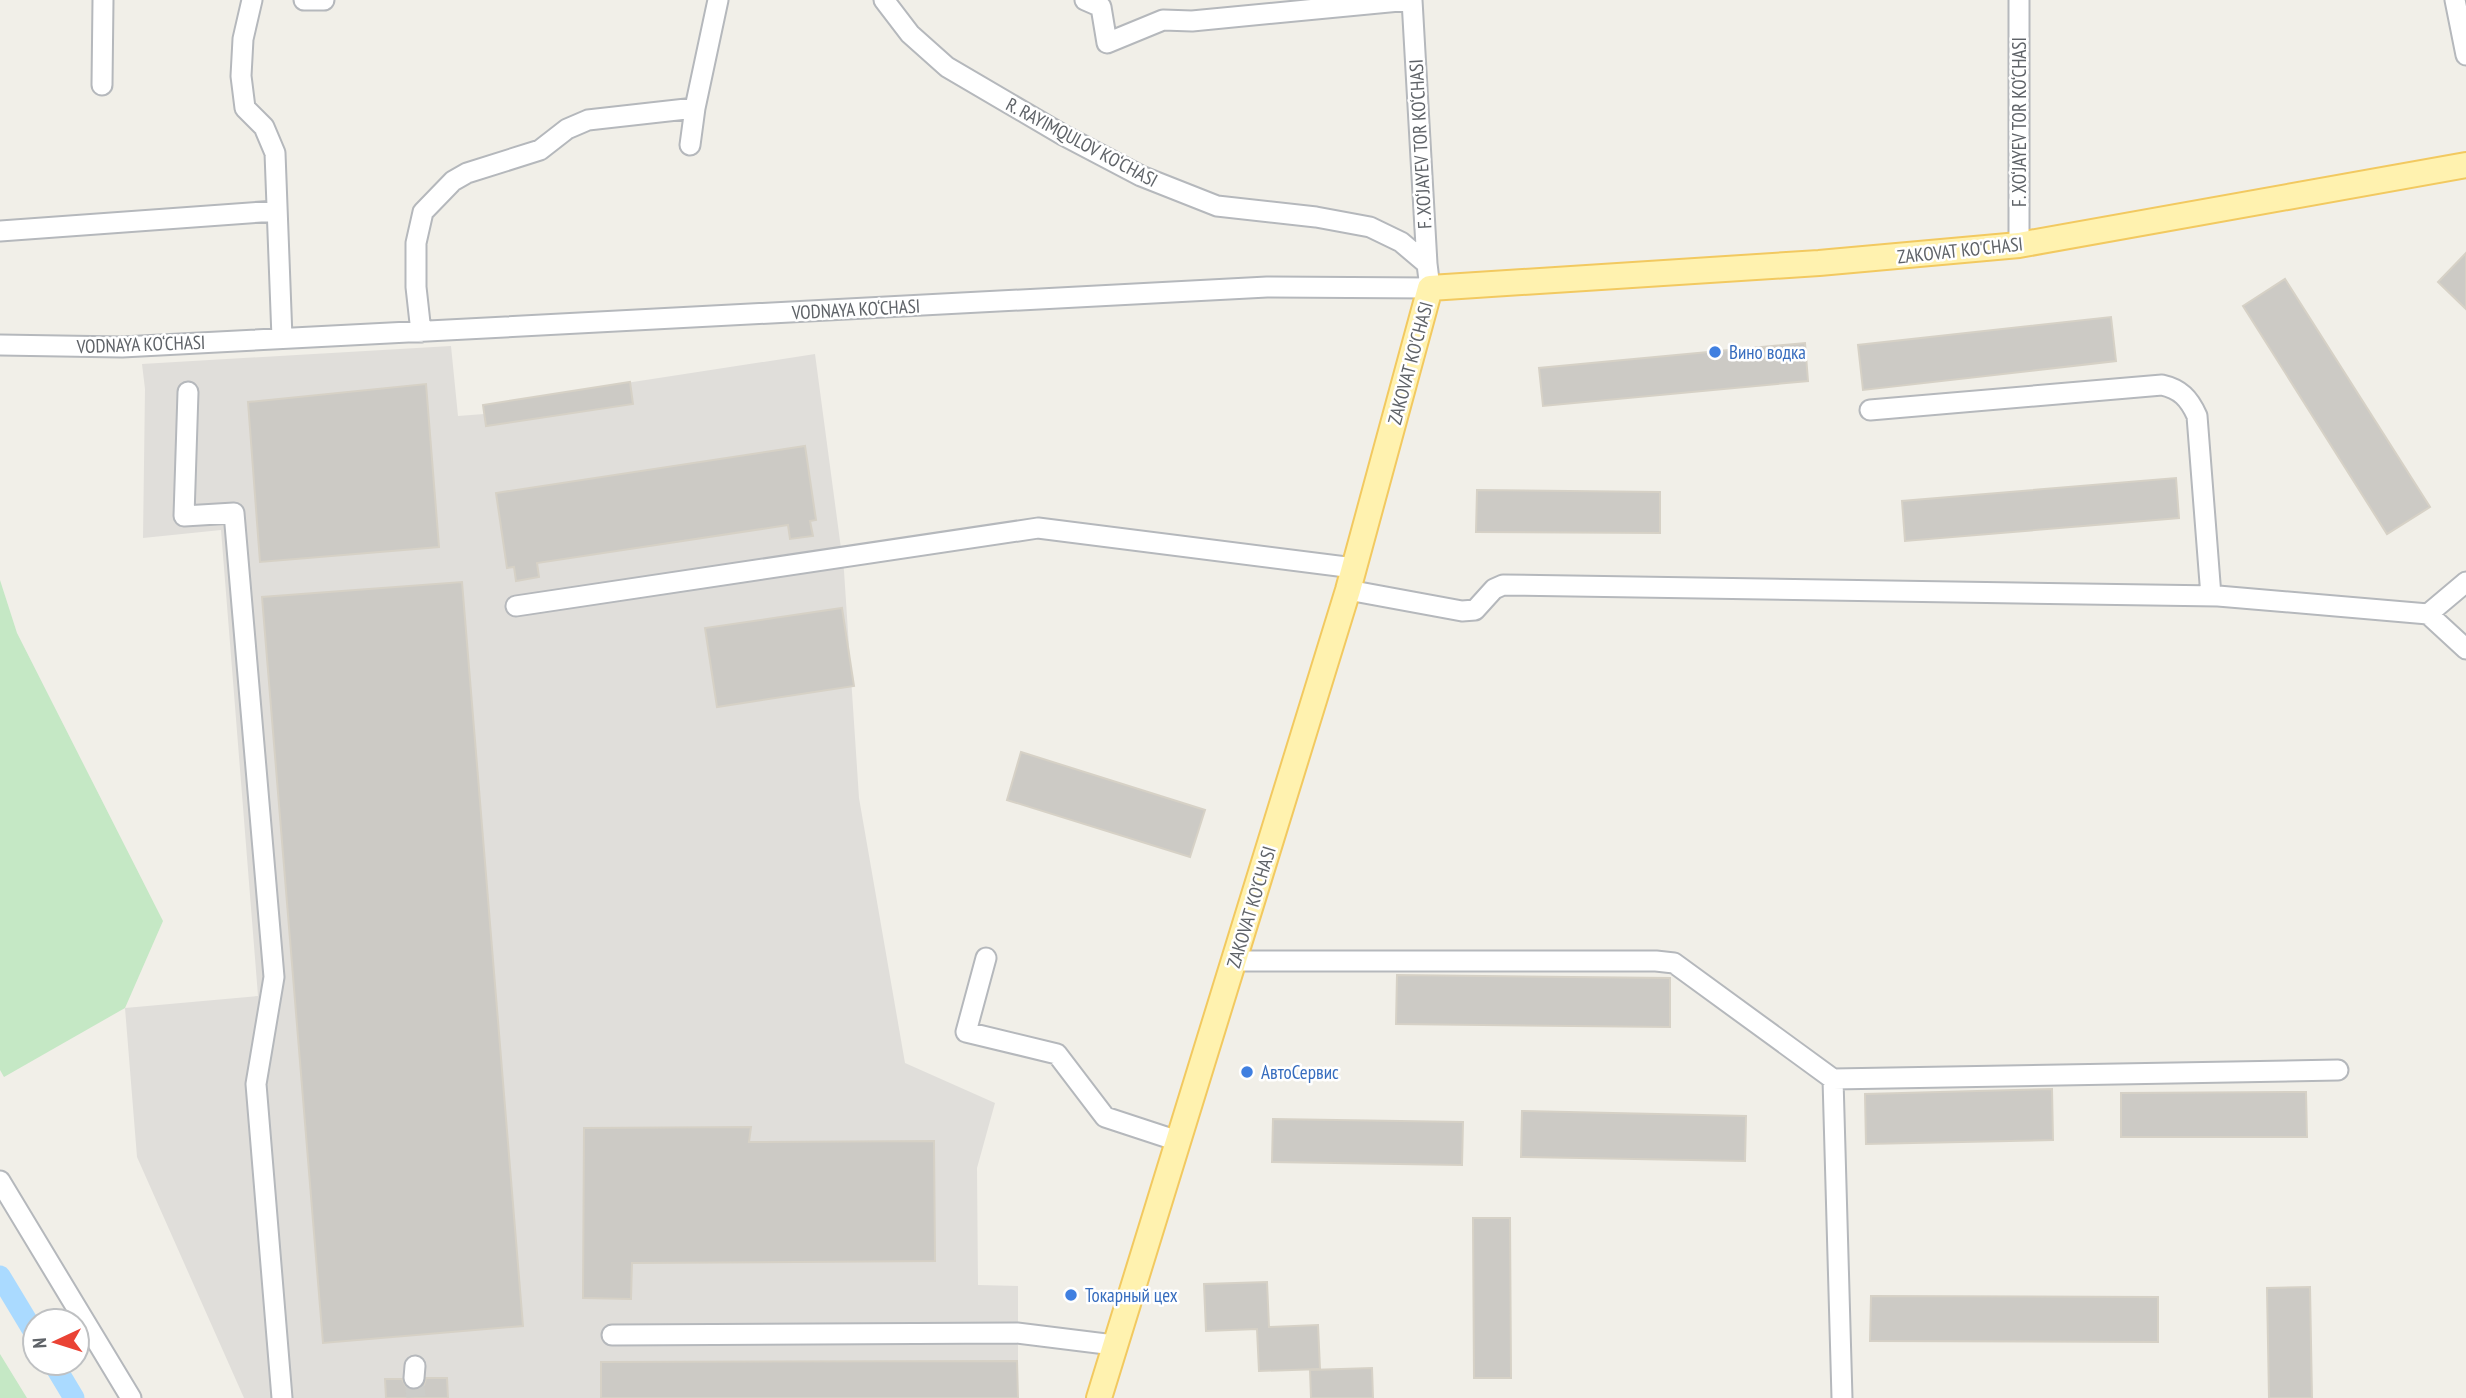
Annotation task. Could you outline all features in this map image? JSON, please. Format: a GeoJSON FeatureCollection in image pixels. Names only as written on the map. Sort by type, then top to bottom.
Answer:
{"type":"FeatureCollection","features":[{"type":"Feature","properties":{"kind":"main road","name":"ZAKOVAT KO'CHASI"},"geometry":{"type":"LineString","coordinates":[[1099,1398],[1351,579],[1428,276],[1819,263],[2019,245],[2466,165]]}},
{"type":"Feature","properties":{"kind":"street"},"geometry":{"type":"LineString","coordinates":[[102,85],[103,0]]}},
{"type":"Feature","properties":{"kind":"street"},"geometry":{"type":"LineString","coordinates":[[252,0],[243,39],[241,76],[245,108],[264,127],[275,153],[282,338]]}},
{"type":"Feature","properties":{"kind":"street"},"geometry":{"type":"LineString","coordinates":[[304,0],[324,0]]}},
{"type":"Feature","properties":{"kind":"street"},"geometry":{"type":"LineString","coordinates":[[690,145],[695,108],[718,0]]}},
{"type":"Feature","properties":{"kind":"street","name":"R. RAYIMQULOV KO‘CHASI"},"geometry":{"type":"LineString","coordinates":[[884,0],[909,34],[947,67],[1063,135],[1141,176],[1217,206],[1316,217],[1370,227],[1401,242],[1428,276]]}},
{"type":"Feature","properties":{"kind":"street","name":"F. XO‘JAYEV TOR KO‘CHASI"},"geometry":{"type":"LineString","coordinates":[[1085,0],[1101,7],[1107,43],[1163,20],[1192,21],[1411,0],[1428,276]]}},
{"type":"Feature","properties":{"kind":"street","name":"F. XO‘JAYEV TOR KO‘CHASI"},"geometry":{"type":"LineString","coordinates":[[2019,0],[2019,245]]}},
{"type":"Feature","properties":{"kind":"street"},"geometry":{"type":"LineString","coordinates":[[2455,0],[2466,55]]}},
{"type":"Feature","properties":{"kind":"street"},"geometry":{"type":"LineString","coordinates":[[421,332],[416,287],[416,243],[423,212],[453,181],[467,173],[540,150],[566,129],[588,120],[695,108]]}},
{"type":"Feature","properties":{"kind":"street"},"geometry":{"type":"LineString","coordinates":[[0,231],[276,211]]}},
{"type":"Feature","properties":{"kind":"street","name":"VODNAYA KO‘CHASI"},"geometry":{"type":"LineString","coordinates":[[0,345],[122,347],[1267,287],[1428,276]]}},
{"type":"Feature","properties":{"kind":"street"},"geometry":{"type":"LineString","coordinates":[[1870,410],[2162,385],[2176,388],[2192,403],[2197,415],[2211,596]]}},
{"type":"Feature","properties":{"kind":"street"},"geometry":{"type":"LineString","coordinates":[[188,392],[184,516],[234,513],[274,977],[256,1084],[282,1398]]}},
{"type":"Feature","properties":{"kind":"street"},"geometry":{"type":"LineString","coordinates":[[516,606],[1038,528],[1351,579],[1462,611],[1475,610],[1494,589],[1503,585],[2211,596],[2428,614],[2466,649]]}},
{"type":"Feature","properties":{"kind":"street"},"geometry":{"type":"LineString","coordinates":[[2428,614],[2466,582]]}},
{"type":"Feature","properties":{"kind":"street"},"geometry":{"type":"LineString","coordinates":[[986,958],[966,1032],[1057,1054],[1105,1117],[1178,1141]]}},
{"type":"Feature","properties":{"kind":"street"},"geometry":{"type":"LineString","coordinates":[[1235,961],[1674,963],[1833,1079],[2338,1070]]}},
{"type":"Feature","properties":{"kind":"street"},"geometry":{"type":"LineString","coordinates":[[1833,1079],[1842,1398]]}},
{"type":"Feature","properties":{"kind":"street"},"geometry":{"type":"LineString","coordinates":[[0,1181],[131,1398]]}},
{"type":"Feature","properties":{"kind":"street"},"geometry":{"type":"LineString","coordinates":[[612,1335],[1017,1333],[1114,1345]]}},
{"type":"Feature","properties":{"kind":"shaded area"},"geometry":{"type":"Polygon","coordinates":[[[451,346],[458,416],[484,414],[483,405],[815,354],[844,571],[859,798],[905,1063],[995,1103],[977,1168],[978,1285],[1018,1286],[1018,1398],[244,1398],[137,1157],[125,1008],[258,996],[221,530],[143,538],[145,389],[142,364],[451,346]]]}},
{"type":"Feature","properties":{"kind":"green space"},"geometry":{"type":"Polygon","coordinates":[[[0,580],[17,633],[163,921],[125,1008],[4,1077],[0,1070],[0,580]]]}},
{"type":"Feature","properties":{"kind":"green space"},"geometry":{"type":"Polygon","coordinates":[[[0,1354],[27,1398],[0,1398],[0,1354]]]}},
{"type":"Feature","properties":{"kind":"building"},"geometry":{"type":"Polygon","coordinates":[[[2466,253],[2466,309],[2438,282],[2466,253]]]}},
{"type":"Feature","properties":{"kind":"building"},"geometry":{"type":"Polygon","coordinates":[[[2285,279],[2430,507],[2387,534],[2243,306],[2285,279]]]}},
{"type":"Feature","properties":{"kind":"building"},"geometry":{"type":"Polygon","coordinates":[[[2111,317],[2116,361],[1863,390],[1858,345],[2111,317]]]}},
{"type":"Feature","properties":{"kind":"building"},"geometry":{"type":"Polygon","coordinates":[[[1805,343],[1808,381],[1543,406],[1539,368],[1805,343]]]}},
{"type":"Feature","properties":{"kind":"building"},"geometry":{"type":"Polygon","coordinates":[[[630,382],[633,404],[486,426],[483,405],[630,382]]]}},
{"type":"Feature","properties":{"kind":"building"},"geometry":{"type":"Polygon","coordinates":[[[426,384],[439,547],[260,562],[248,402],[426,384]]]}},
{"type":"Feature","properties":{"kind":"building"},"geometry":{"type":"Polygon","coordinates":[[[805,446],[816,520],[810,521],[813,536],[790,539],[788,525],[537,563],[539,577],[516,581],[514,567],[507,568],[496,493],[805,446]]]}},
{"type":"Feature","properties":{"kind":"building"},"geometry":{"type":"Polygon","coordinates":[[[2176,478],[2179,518],[1905,541],[1902,501],[2176,478]]]}},
{"type":"Feature","properties":{"kind":"building"},"geometry":{"type":"Polygon","coordinates":[[[1477,490],[1660,492],[1660,533],[1476,532],[1477,490]]]}},
{"type":"Feature","properties":{"kind":"building"},"geometry":{"type":"Polygon","coordinates":[[[462,582],[523,1326],[323,1343],[262,597],[462,582]]]}},
{"type":"Feature","properties":{"kind":"building"},"geometry":{"type":"Polygon","coordinates":[[[842,608],[854,686],[717,707],[705,628],[842,608]]]}},
{"type":"Feature","properties":{"kind":"building"},"geometry":{"type":"Polygon","coordinates":[[[1021,752],[1205,810],[1190,857],[1007,800],[1021,752]]]}},
{"type":"Feature","properties":{"kind":"building"},"geometry":{"type":"Polygon","coordinates":[[[1397,975],[1670,978],[1670,1027],[1396,1024],[1397,975]]]}},
{"type":"Feature","properties":{"kind":"building"},"geometry":{"type":"Polygon","coordinates":[[[2052,1089],[2053,1140],[1866,1144],[1865,1094],[2052,1089]]]}},
{"type":"Feature","properties":{"kind":"building"},"geometry":{"type":"Polygon","coordinates":[[[2306,1092],[2307,1137],[2121,1137],[2121,1093],[2306,1092]]]}},
{"type":"Feature","properties":{"kind":"building"},"geometry":{"type":"Polygon","coordinates":[[[1522,1111],[1746,1116],[1745,1161],[1521,1157],[1522,1111]]]}},
{"type":"Feature","properties":{"kind":"building"},"geometry":{"type":"Polygon","coordinates":[[[1273,1119],[1463,1122],[1462,1165],[1272,1162],[1273,1119]]]}},
{"type":"Feature","properties":{"kind":"building"},"geometry":{"type":"Polygon","coordinates":[[[751,1127],[749,1142],[934,1141],[935,1261],[632,1263],[631,1299],[583,1298],[584,1128],[751,1127]]]}},
{"type":"Feature","properties":{"kind":"building"},"geometry":{"type":"Polygon","coordinates":[[[1473,1218],[1510,1218],[1511,1378],[1474,1378],[1473,1218]]]}},
{"type":"Feature","properties":{"kind":"building"},"geometry":{"type":"Polygon","coordinates":[[[1267,1282],[1269,1327],[1318,1325],[1320,1369],[1259,1371],[1257,1329],[1206,1331],[1204,1284],[1267,1282]]]}},
{"type":"Feature","properties":{"kind":"building"},"geometry":{"type":"Polygon","coordinates":[[[2310,1287],[2312,1398],[2269,1398],[2267,1288],[2310,1287]]]}},
{"type":"Feature","properties":{"kind":"building"},"geometry":{"type":"Polygon","coordinates":[[[1871,1296],[2158,1297],[2158,1342],[1870,1341],[1871,1296]]]}},
{"type":"Feature","properties":{"kind":"building"},"geometry":{"type":"Polygon","coordinates":[[[1017,1361],[1018,1398],[601,1398],[601,1362],[1017,1361]]]}},
{"type":"Feature","properties":{"kind":"building"},"geometry":{"type":"Polygon","coordinates":[[[1372,1368],[1373,1398],[1311,1398],[1310,1370],[1372,1368]]]}},
{"type":"Feature","properties":{"kind":"building"},"geometry":{"type":"Polygon","coordinates":[[[426,1378],[447,1378],[448,1398],[386,1398],[385,1379],[402,1379],[407,1388],[414,1390],[424,1385],[426,1378]]]}},
{"type":"Feature","properties":{"kind":"waterway"},"geometry":{"type":"LineString","coordinates":[[0,1276],[21,1311]]}},
{"type":"Feature","properties":{"kind":"waterway"},"geometry":{"type":"LineString","coordinates":[[61,1377],[74,1398]]}},
{"type":"Feature","properties":{"kind":"tunnel"},"geometry":{"type":"LineString","coordinates":[[414,1378],[416,1398]]}},
{"type":"Feature","properties":{"kind":"place","name":"Вино водка"},"geometry":{"type":"Point","coordinates":[1715,352]}},
{"type":"Feature","properties":{"kind":"place","name":"АвтоСервис"},"geometry":{"type":"Point","coordinates":[1247,1072]}},
{"type":"Feature","properties":{"kind":"place","name":"Токарный цех"},"geometry":{"type":"Point","coordinates":[1071,1295]}}]}
